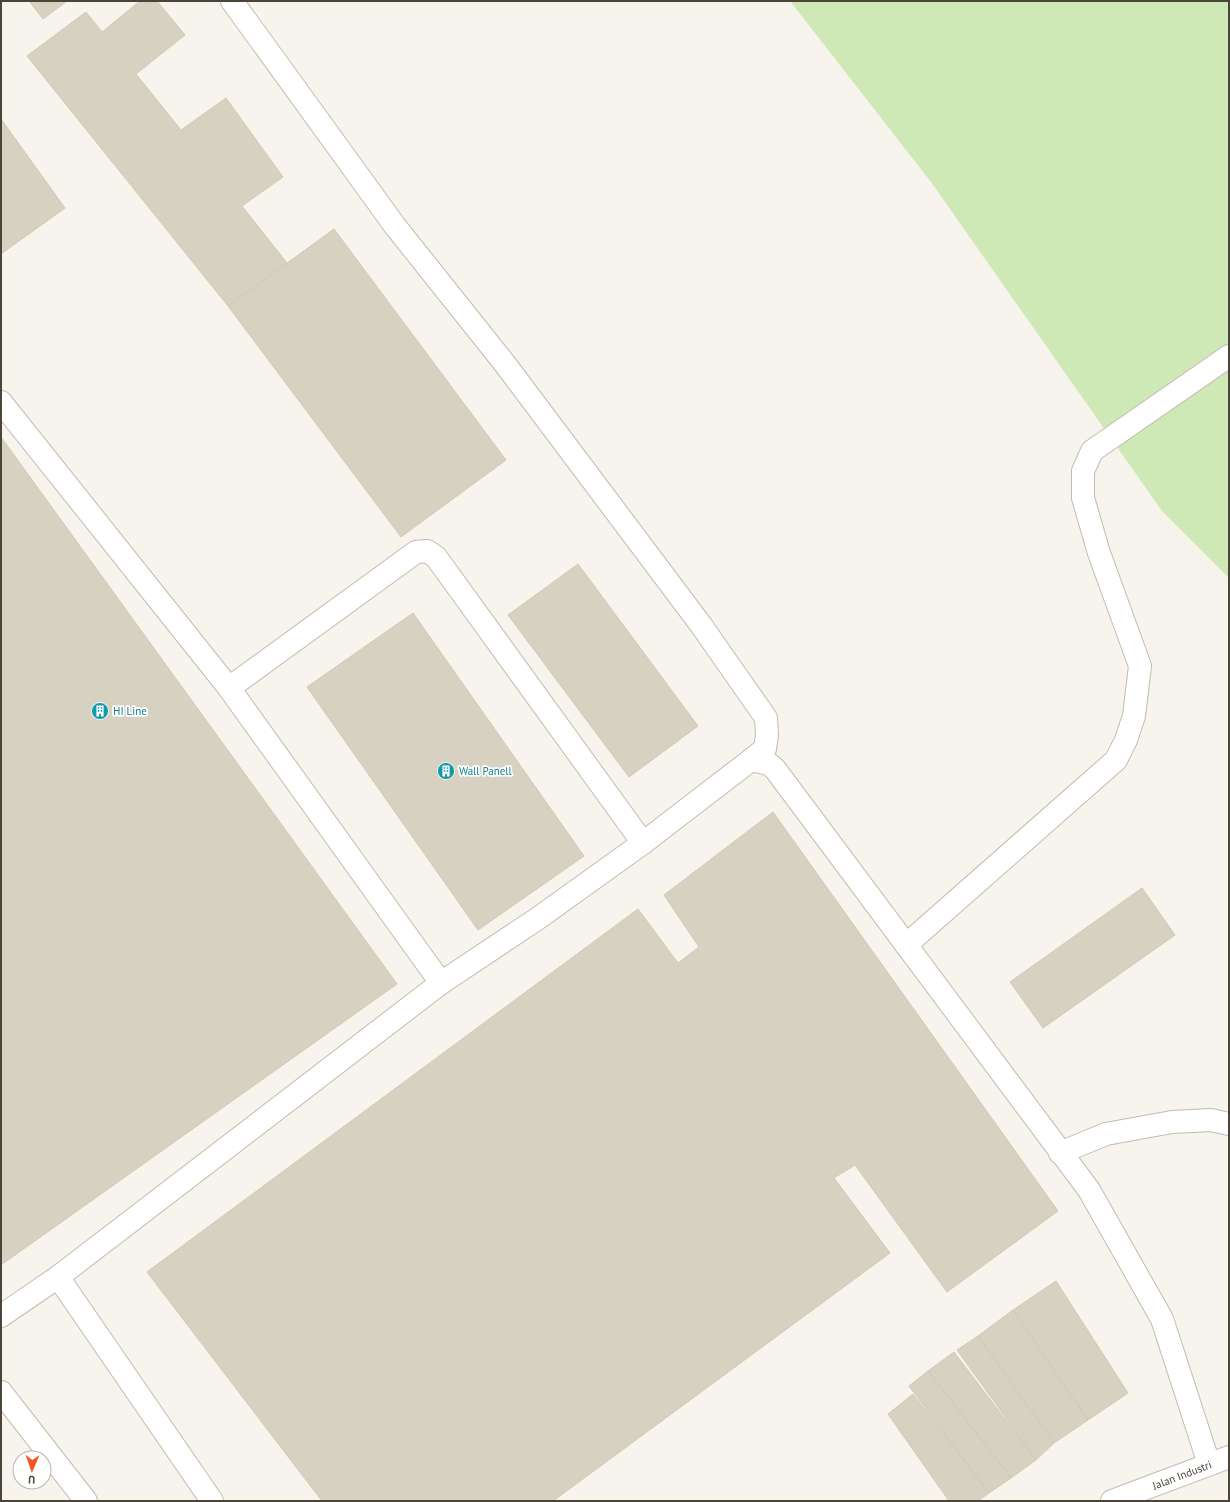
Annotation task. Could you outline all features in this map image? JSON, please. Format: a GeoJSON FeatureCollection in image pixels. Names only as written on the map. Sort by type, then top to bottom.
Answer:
{"type":"FeatureCollection","features":[{"type":"Feature","properties":{"kind":"lane"},"geometry":{"type":"LineString","coordinates":[[1,1316],[58,1277],[441,983],[537,919],[643,843],[765,749],[767,736],[766,718],[701,625],[505,364],[395,226],[232,1]]}},
{"type":"Feature","properties":{"kind":"lane"},"geometry":{"type":"LineString","coordinates":[[906,945],[1116,760],[1126,740],[1134,716],[1140,666],[1099,553],[1083,498],[1082,471],[1092,451],[1229,356]]}},
{"type":"Feature","properties":{"kind":"lane"},"geometry":{"type":"LineString","coordinates":[[1,402],[229,688],[441,983]]}},
{"type":"Feature","properties":{"kind":"lane"},"geometry":{"type":"LineString","coordinates":[[229,688],[416,552],[427,551],[436,557],[643,843]]}},
{"type":"Feature","properties":{"kind":"lane"},"geometry":{"type":"LineString","coordinates":[[751,760],[769,764],[775,769],[1088,1190],[1162,1319],[1219,1461]]}},
{"type":"Feature","properties":{"kind":"lane"},"geometry":{"type":"LineString","coordinates":[[1060,1153],[1106,1134],[1172,1122],[1212,1120],[1229,1124]]}},
{"type":"Feature","properties":{"kind":"lane"},"geometry":{"type":"LineString","coordinates":[[58,1277],[212,1501]]}},
{"type":"Feature","properties":{"kind":"lane"},"geometry":{"type":"LineString","coordinates":[[1,1392],[86,1501]]}},
{"type":"Feature","properties":{"kind":"lane","name":"Jalan Industri"},"geometry":{"type":"LineString","coordinates":[[1112,1501],[1219,1461]]}},
{"type":"Feature","properties":{"kind":"green space"},"geometry":{"type":"Polygon","coordinates":[[[790,1],[1229,1],[1229,578],[1162,511],[931,182],[790,1]]]}},
{"type":"Feature","properties":{"kind":"building"},"geometry":{"type":"Polygon","coordinates":[[[29,1],[67,1],[43,19],[29,1]]]}},
{"type":"Feature","properties":{"kind":"building"},"geometry":{"type":"Polygon","coordinates":[[[140,1],[157,1],[185,35],[136,74],[181,130],[226,98],[283,177],[242,206],[287,263],[228,306],[27,56],[86,12],[102,32],[140,1]]]}},
{"type":"Feature","properties":{"kind":"building"},"geometry":{"type":"Polygon","coordinates":[[[1,119],[65,208],[1,254],[1,119]]]}},
{"type":"Feature","properties":{"kind":"building"},"geometry":{"type":"Polygon","coordinates":[[[334,229],[506,460],[401,537],[228,306],[334,229]]]}},
{"type":"Feature","properties":{"kind":"building","name":"HI Line"},"geometry":{"type":"Polygon","coordinates":[[[1,437],[397,984],[1,1265],[1,437]]]}},
{"type":"Feature","properties":{"kind":"building"},"geometry":{"type":"Polygon","coordinates":[[[578,564],[698,726],[629,777],[508,615],[578,564]]]}},
{"type":"Feature","properties":{"kind":"building","name":"Wall Panell"},"geometry":{"type":"Polygon","coordinates":[[[413,613],[584,856],[478,930],[307,687],[413,613]]]}},
{"type":"Feature","properties":{"kind":"building"},"geometry":{"type":"Polygon","coordinates":[[[773,812],[1058,1211],[947,1292],[855,1165],[834,1178],[890,1253],[553,1501],[322,1501],[147,1272],[638,909],[678,963],[699,947],[664,895],[773,812]]]}},
{"type":"Feature","properties":{"kind":"building"},"geometry":{"type":"Polygon","coordinates":[[[1142,888],[1175,935],[1043,1028],[1010,982],[1142,888]]]}},
{"type":"Feature","properties":{"kind":"building"},"geometry":{"type":"Polygon","coordinates":[[[1056,1281],[1128,1393],[1088,1420],[1013,1310],[1056,1281]]]}},
{"type":"Feature","properties":{"kind":"building"},"geometry":{"type":"Polygon","coordinates":[[[1013,1310],[1088,1420],[1054,1443],[978,1336],[1013,1310]]]}},
{"type":"Feature","properties":{"kind":"building"},"geometry":{"type":"Polygon","coordinates":[[[978,1336],[1054,1443],[1036,1460],[957,1350],[978,1336]]]}},
{"type":"Feature","properties":{"kind":"building"},"geometry":{"type":"Polygon","coordinates":[[[954,1352],[1036,1460],[1011,1478],[928,1371],[954,1352]]]}},
{"type":"Feature","properties":{"kind":"building"},"geometry":{"type":"Polygon","coordinates":[[[928,1371],[1011,1478],[989,1493],[909,1386],[928,1371]]]}},
{"type":"Feature","properties":{"kind":"building"},"geometry":{"type":"Polygon","coordinates":[[[913,1394],[989,1493],[978,1501],[949,1501],[888,1414],[913,1394]]]}},
{"type":"Feature","properties":{"kind":"place","name":"HI Line"},"geometry":{"type":"Point","coordinates":[100,711]}},
{"type":"Feature","properties":{"kind":"place","name":"Wall Panell"},"geometry":{"type":"Point","coordinates":[446,771]}}]}
